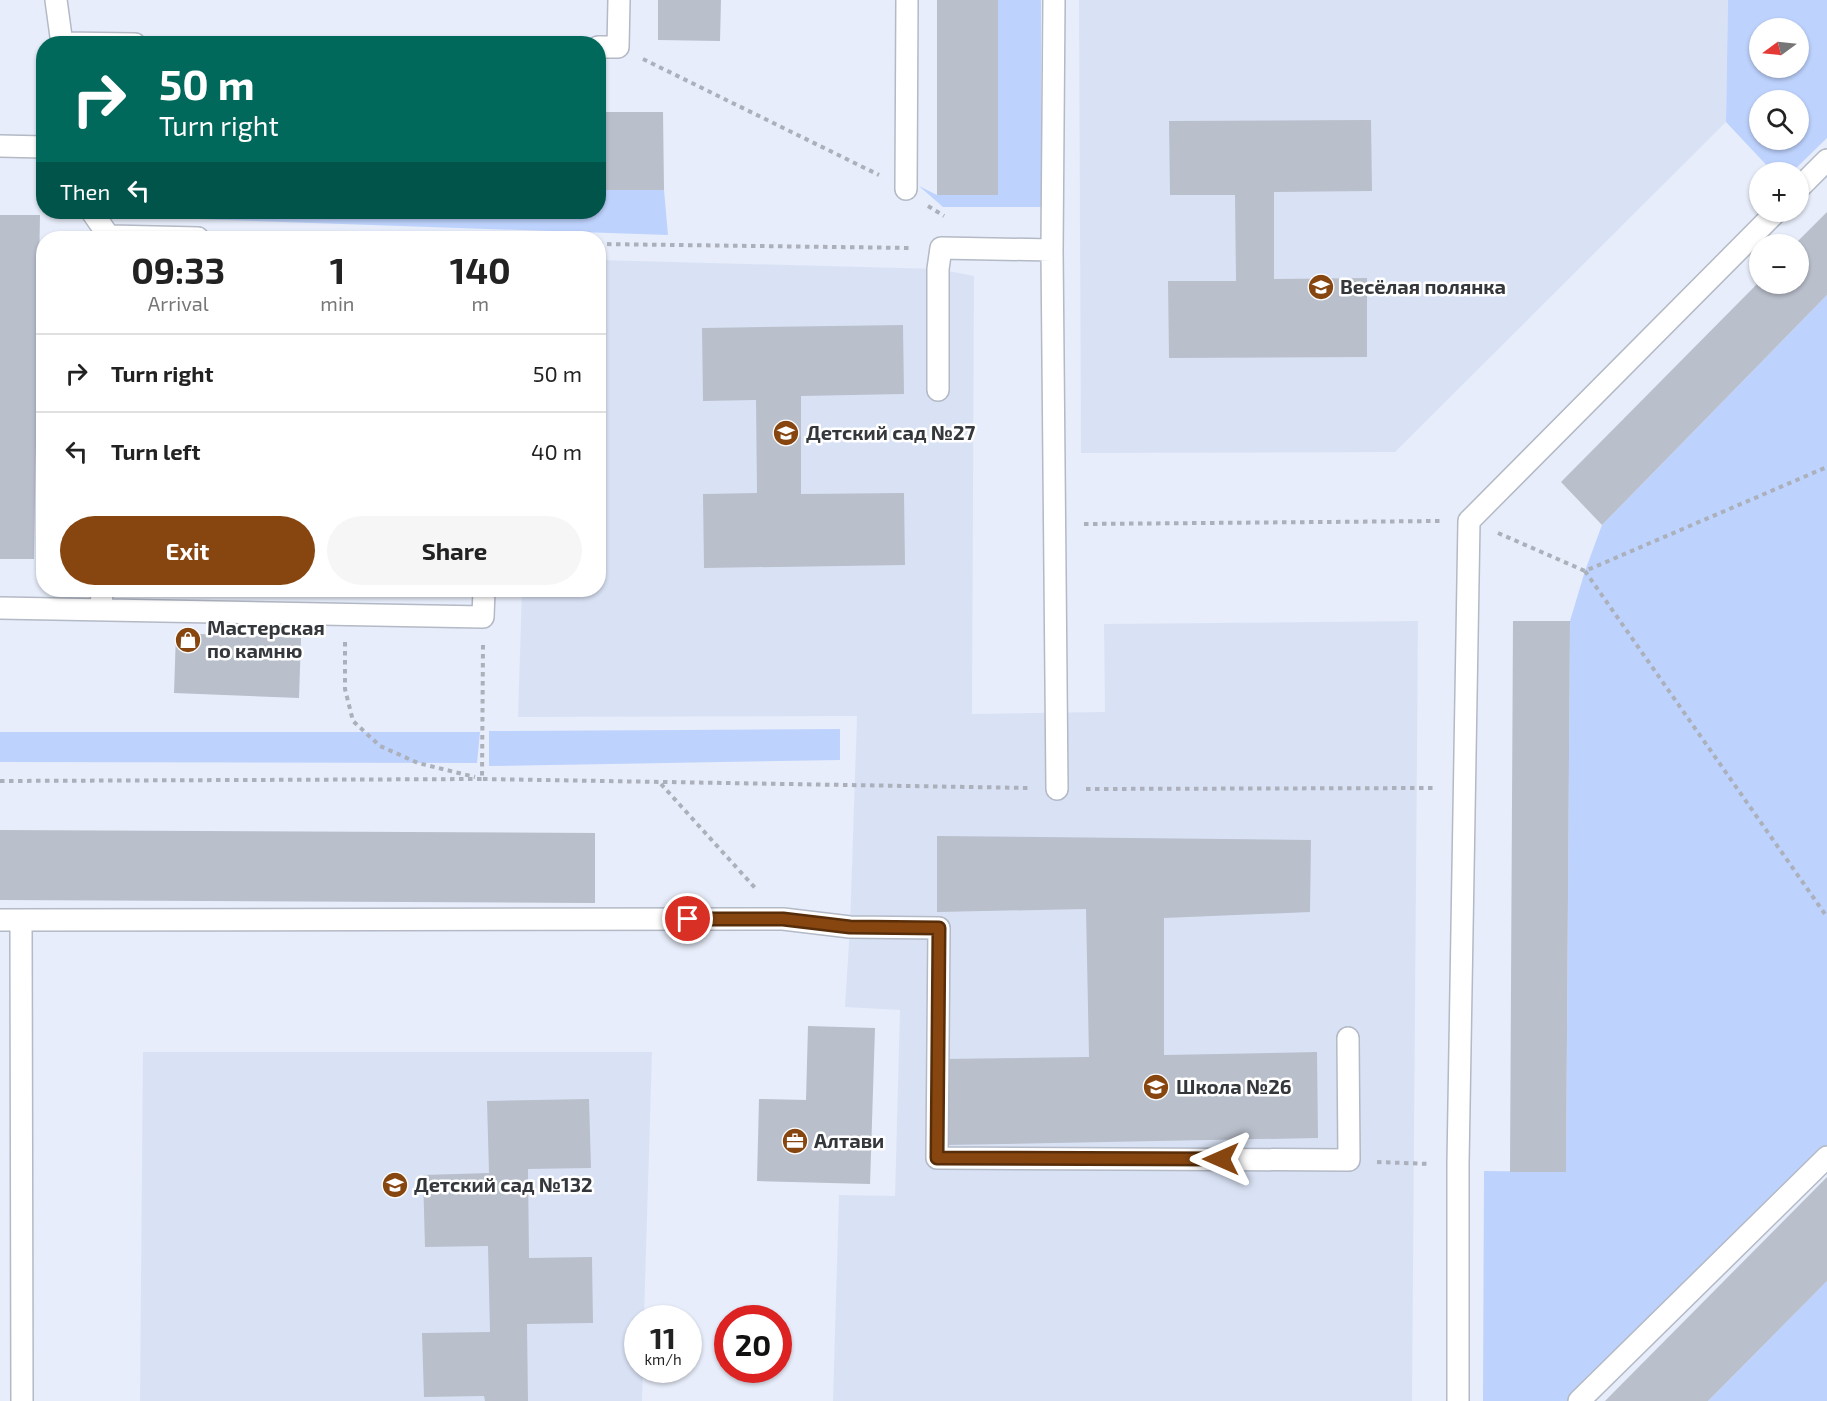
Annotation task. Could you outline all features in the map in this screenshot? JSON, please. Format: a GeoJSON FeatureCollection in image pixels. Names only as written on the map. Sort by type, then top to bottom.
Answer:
{"type":"FeatureCollection","features":[{"type":"Feature","properties":{"kind":"lane"},"geometry":{"type":"LineString","coordinates":[[56,0],[62,36]]}},
{"type":"Feature","properties":{"kind":"lane"},"geometry":{"type":"LineString","coordinates":[[608,47],[619,0]]}},
{"type":"Feature","properties":{"kind":"lane"},"geometry":{"type":"LineString","coordinates":[[906,189],[907,0]]}},
{"type":"Feature","properties":{"kind":"lane"},"geometry":{"type":"LineString","coordinates":[[1054,0],[1053,525],[1057,789]]}},
{"type":"Feature","properties":{"kind":"lane"},"geometry":{"type":"LineString","coordinates":[[0,146],[36,147]]}},
{"type":"Feature","properties":{"kind":"lane"},"geometry":{"type":"LineString","coordinates":[[1809,178],[1827,160]]}},
{"type":"Feature","properties":{"kind":"lane"},"geometry":{"type":"LineString","coordinates":[[1458,1401],[1458,1163],[1469,521],[1766,222]]}},
{"type":"Feature","properties":{"kind":"lane"},"geometry":{"type":"LineString","coordinates":[[938,390],[938,269],[941,248],[1052,250]]}},
{"type":"Feature","properties":{"kind":"lane"},"geometry":{"type":"LineString","coordinates":[[0,608],[101,600],[345,616],[483,617],[484,597]]}},
{"type":"Feature","properties":{"kind":"lane"},"geometry":{"type":"LineString","coordinates":[[0,920],[783,919],[850,927],[939,928],[937,1158],[1349,1160],[1348,1038]]}},
{"type":"Feature","properties":{"kind":"lane"},"geometry":{"type":"LineString","coordinates":[[21,921],[22,1401]]}},
{"type":"Feature","properties":{"kind":"lane"},"geometry":{"type":"LineString","coordinates":[[1579,1401],[1827,1157]]}},
{"type":"Feature","properties":{"kind":"path"},"geometry":{"type":"LineString","coordinates":[[608,47],[906,189],[942,216],[952,216]]}},
{"type":"Feature","properties":{"kind":"path"},"geometry":{"type":"LineString","coordinates":[[606,244],[941,248]]}},
{"type":"Feature","properties":{"kind":"path"},"geometry":{"type":"LineString","coordinates":[[1584,571],[1827,467]]}},
{"type":"Feature","properties":{"kind":"path"},"geometry":{"type":"LineString","coordinates":[[1053,525],[1469,521],[1584,571],[1827,917]]}},
{"type":"Feature","properties":{"kind":"path"},"geometry":{"type":"LineString","coordinates":[[345,616],[345,689],[353,721],[380,746],[418,763],[482,779]]}},
{"type":"Feature","properties":{"kind":"path"},"geometry":{"type":"LineString","coordinates":[[482,779],[483,617]]}},
{"type":"Feature","properties":{"kind":"path"},"geometry":{"type":"LineString","coordinates":[[0,781],[482,779],[1057,789],[1464,788]]}},
{"type":"Feature","properties":{"kind":"path"},"geometry":{"type":"LineString","coordinates":[[660,783],[783,919]]}},
{"type":"Feature","properties":{"kind":"path"},"geometry":{"type":"LineString","coordinates":[[1349,1160],[1413,1164],[1458,1163]]}},
{"type":"Feature","properties":{"kind":"shaded area"},"geometry":{"type":"Polygon","coordinates":[[[998,0],[1041,0],[1041,207],[943,207],[919,186],[937,195],[998,195],[998,0]]]}},
{"type":"Feature","properties":{"kind":"shaded area","name":"Весёлая полянка"},"geometry":{"type":"Polygon","coordinates":[[[1079,0],[1728,0],[1726,122],[1395,452],[1081,453],[1079,0]]]}},
{"type":"Feature","properties":{"kind":"shaded area"},"geometry":{"type":"Polygon","coordinates":[[[1728,0],[1827,0],[1827,138],[1802,162],[1764,162],[1752,150],[1809,150],[1809,90],[1749,90],[1749,146],[1726,122],[1728,0]]]}},
{"type":"Feature","properties":{"kind":"shaded area"},"geometry":{"type":"Polygon","coordinates":[[[606,190],[664,190],[668,235],[606,233],[606,231],[196,219],[606,219],[606,190]]]}},
{"type":"Feature","properties":{"kind":"shaded area","name":"Школа №26"},"geometry":{"type":"Polygon","coordinates":[[[606,260],[938,269],[974,276],[972,714],[1105,712],[1104,624],[1418,621],[1412,1401],[833,1401],[839,1195],[895,1196],[900,1010],[845,1007],[857,716],[518,717],[522,597],[606,597],[606,260]]]}},
{"type":"Feature","properties":{"kind":"shaded area"},"geometry":{"type":"Polygon","coordinates":[[[1827,295],[1827,1157],[1579,1401],[1483,1401],[1484,1171],[1566,1172],[1570,621],[1585,571],[1602,525],[1827,295]]]}},
{"type":"Feature","properties":{"kind":"shaded area"},"geometry":{"type":"Polygon","coordinates":[[[840,729],[840,760],[489,766],[489,731],[840,729]]]}},
{"type":"Feature","properties":{"kind":"shaded area"},"geometry":{"type":"Polygon","coordinates":[[[0,732],[480,732],[477,763],[0,762],[0,732]]]}},
{"type":"Feature","properties":{"kind":"shaded area","name":"Детский сад №132"},"geometry":{"type":"Polygon","coordinates":[[[143,1052],[652,1052],[644,1305],[624,1305],[624,1383],[643,1383],[642,1401],[140,1401],[143,1052]]]}},
{"type":"Feature","properties":{"kind":"shaded area"},"geometry":{"type":"Polygon","coordinates":[[[1827,1281],[1827,1401],[1708,1401],[1827,1281]]]}},
{"type":"Feature","properties":{"kind":"building"},"geometry":{"type":"Polygon","coordinates":[[[658,0],[721,0],[720,41],[658,40],[658,0]]]}},
{"type":"Feature","properties":{"kind":"building"},"geometry":{"type":"Polygon","coordinates":[[[937,0],[998,0],[998,195],[937,195],[937,0]]]}},
{"type":"Feature","properties":{"kind":"building"},"geometry":{"type":"Polygon","coordinates":[[[606,112],[663,112],[664,190],[606,190],[606,112]]]}},
{"type":"Feature","properties":{"kind":"building"},"geometry":{"type":"Polygon","coordinates":[[[1371,120],[1372,191],[1274,192],[1274,279],[1367,278],[1367,357],[1169,358],[1168,281],[1236,281],[1235,195],[1170,195],[1169,121],[1371,120]]]}},
{"type":"Feature","properties":{"kind":"building"},"geometry":{"type":"Polygon","coordinates":[[[1827,212],[1827,295],[1602,525],[1561,482],[1749,292],[1749,294],[1809,294],[1809,234],[1805,234],[1827,212]]]}},
{"type":"Feature","properties":{"kind":"building"},"geometry":{"type":"Polygon","coordinates":[[[0,215],[36,215],[36,219],[40,219],[40,231],[36,231],[34,559],[0,559],[0,215]]]}},
{"type":"Feature","properties":{"kind":"building"},"geometry":{"type":"Polygon","coordinates":[[[903,325],[904,394],[801,396],[801,494],[904,493],[905,565],[704,568],[703,494],[757,493],[756,400],[703,401],[702,328],[903,325]]]}},
{"type":"Feature","properties":{"kind":"building"},"geometry":{"type":"Polygon","coordinates":[[[1513,621],[1570,621],[1566,1172],[1510,1172],[1513,621]]]}},
{"type":"Feature","properties":{"kind":"building"},"geometry":{"type":"Polygon","coordinates":[[[176,633],[301,638],[299,698],[174,693],[176,633]]]}},
{"type":"Feature","properties":{"kind":"building"},"geometry":{"type":"Polygon","coordinates":[[[0,830],[595,833],[595,903],[0,900],[0,830]]]}},
{"type":"Feature","properties":{"kind":"building"},"geometry":{"type":"Polygon","coordinates":[[[937,836],[1311,840],[1310,912],[1164,918],[1164,1055],[1317,1052],[1318,1138],[945,1145],[944,1059],[1089,1057],[1086,909],[937,912],[937,836]]]}},
{"type":"Feature","properties":{"kind":"building"},"geometry":{"type":"Polygon","coordinates":[[[808,1026],[875,1028],[870,1184],[757,1181],[759,1099],[806,1100],[808,1026]]]}},
{"type":"Feature","properties":{"kind":"building"},"geometry":{"type":"Polygon","coordinates":[[[589,1099],[591,1168],[528,1169],[529,1258],[592,1257],[593,1323],[527,1324],[528,1401],[485,1401],[484,1396],[424,1397],[422,1333],[490,1332],[488,1246],[425,1247],[423,1175],[489,1173],[487,1101],[589,1099]]]}},
{"type":"Feature","properties":{"kind":"building"},"geometry":{"type":"Polygon","coordinates":[[[1827,1177],[1827,1281],[1708,1401],[1605,1401],[1827,1177]]]}},
{"type":"Feature","properties":{"kind":"place","name":"Весёлая полянка"},"geometry":{"type":"Point","coordinates":[1321,287]}},
{"type":"Feature","properties":{"kind":"place","name":"Детский сад №27"},"geometry":{"type":"Point","coordinates":[786,433]}},
{"type":"Feature","properties":{"kind":"place","name":"Мастерская по камню"},"geometry":{"type":"Point","coordinates":[188,640]}},
{"type":"Feature","properties":{"kind":"place","name":"Школа №26"},"geometry":{"type":"Point","coordinates":[1156,1087]}},
{"type":"Feature","properties":{"kind":"place","name":"Алтави"},"geometry":{"type":"Point","coordinates":[795,1141]}},
{"type":"Feature","properties":{"kind":"place","name":"Детский сад №132"},"geometry":{"type":"Point","coordinates":[395,1185]}},
{"type":"Feature","properties":{"kind":"route"},"geometry":{"type":"LineString","coordinates":[[688,919],[783,919],[850,927],[939,928],[937,1158],[1221,1159]]}}]}
